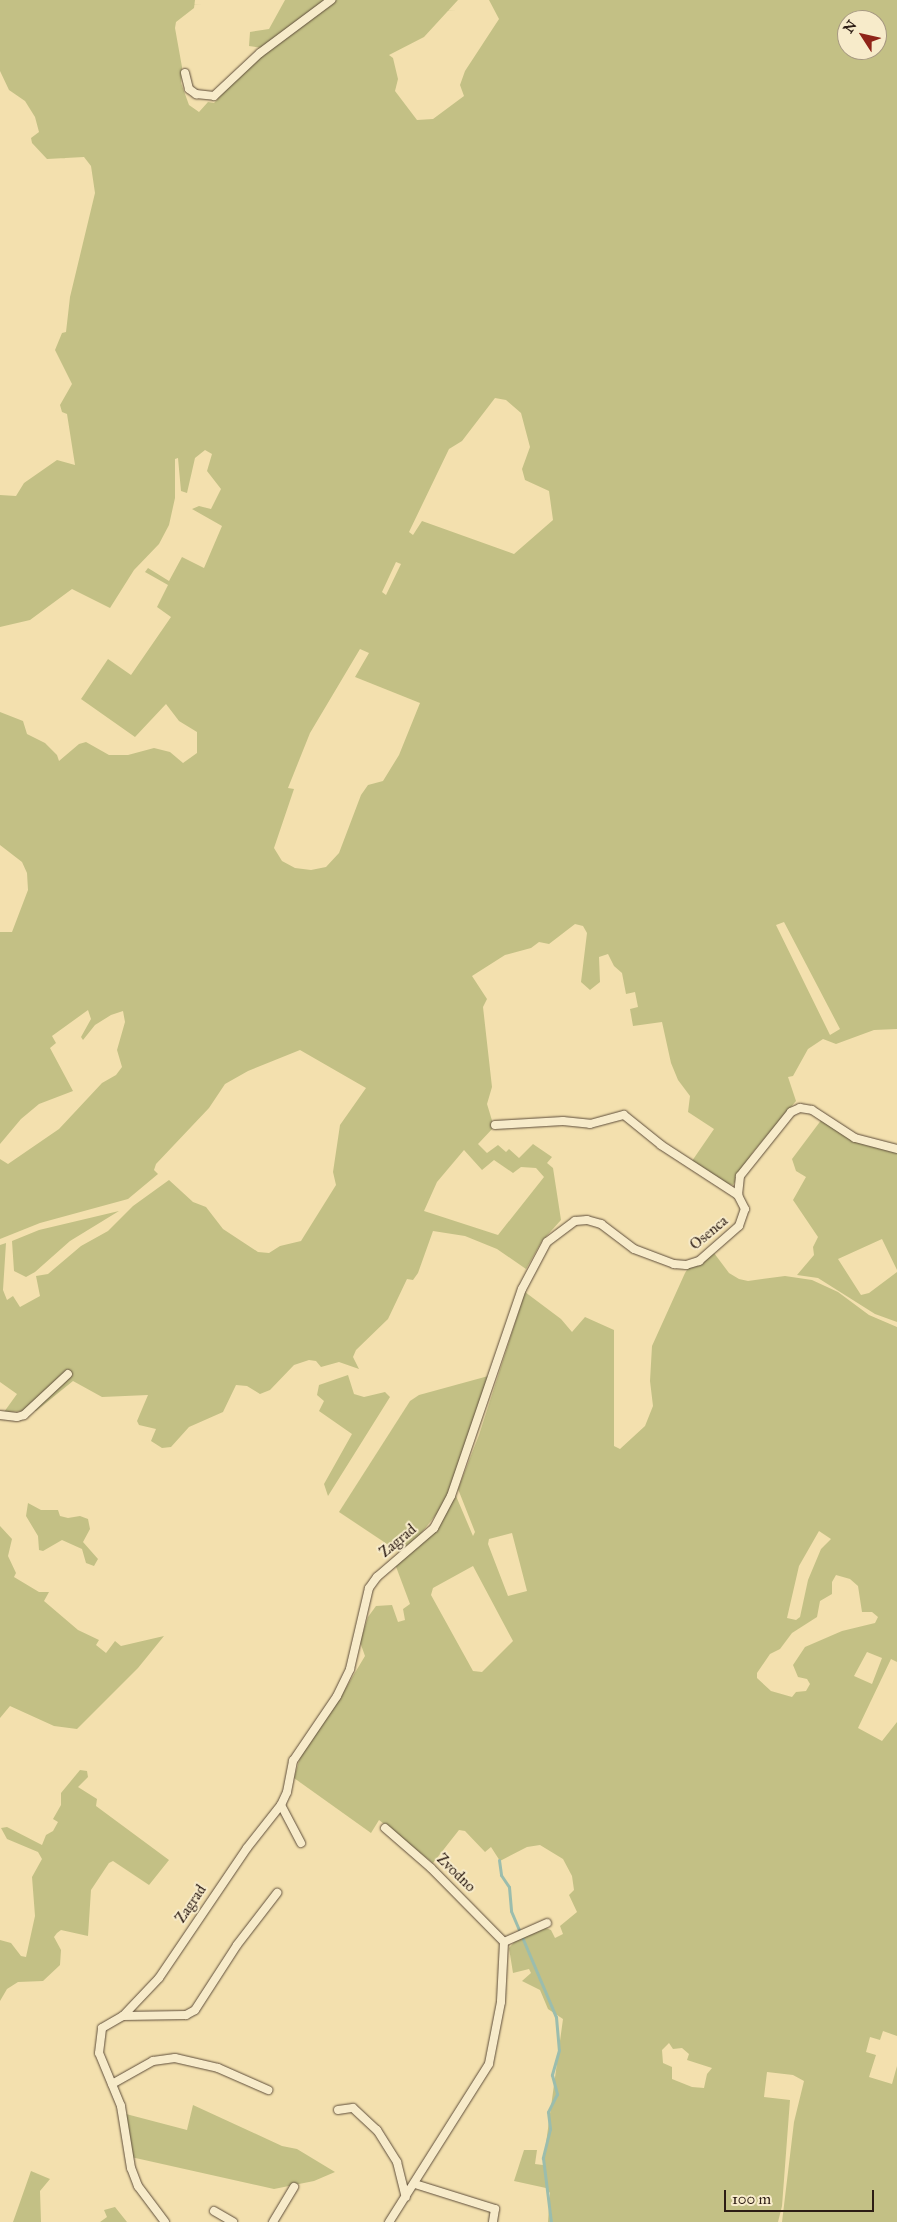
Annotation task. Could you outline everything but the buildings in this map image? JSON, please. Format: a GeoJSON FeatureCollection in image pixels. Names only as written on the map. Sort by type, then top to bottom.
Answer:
{"type":"FeatureCollection","features":[{"type":"Feature","properties":{"kind":"street"},"geometry":{"type":"LineString","coordinates":[[185,73],[189,89],[196,94],[214,96],[260,53],[332,0]]}},
{"type":"Feature","properties":{"kind":"street","name":"Osenca"},"geometry":{"type":"LineString","coordinates":[[522,1289],[547,1242],[575,1221],[587,1220],[601,1224],[634,1249],[674,1264],[686,1265],[699,1261],[744,1218],[745,1209],[738,1195],[740,1176],[761,1146],[791,1112],[800,1108],[812,1110],[855,1138],[897,1149]]}},
{"type":"Feature","properties":{"kind":"street"},"geometry":{"type":"LineString","coordinates":[[495,1125],[562,1121],[590,1124],[624,1115],[661,1145],[738,1195]]}},
{"type":"Feature","properties":{"kind":"street","name":"Zagrad"},"geometry":{"type":"LineString","coordinates":[[165,2222],[138,2186],[131,2168],[121,2106],[100,2059],[102,2028],[123,2016],[159,1978],[247,1848],[281,1805],[287,1792],[293,1761],[337,1696],[350,1669],[369,1588],[377,1577],[434,1528],[451,1496],[522,1289]]}},
{"type":"Feature","properties":{"kind":"street"},"geometry":{"type":"LineString","coordinates":[[0,1414],[17,1418],[24,1415],[68,1374]]}},
{"type":"Feature","properties":{"kind":"street"},"geometry":{"type":"LineString","coordinates":[[281,1805],[301,1843]]}},
{"type":"Feature","properties":{"kind":"street","name":"Zvodno"},"geometry":{"type":"LineString","coordinates":[[386,1828],[431,1868],[504,1942]]}},
{"type":"Feature","properties":{"kind":"street"},"geometry":{"type":"LineString","coordinates":[[123,2016],[186,2015],[195,2010],[236,1945],[277,1892]]}},
{"type":"Feature","properties":{"kind":"street"},"geometry":{"type":"LineString","coordinates":[[388,2222],[415,2184],[488,2064],[495,2040],[504,1942],[547,1923]]}},
{"type":"Feature","properties":{"kind":"street"},"geometry":{"type":"LineString","coordinates":[[112,2084],[153,2061],[174,2058],[218,2068],[268,2090]]}},
{"type":"Feature","properties":{"kind":"street"},"geometry":{"type":"LineString","coordinates":[[338,2110],[353,2108],[377,2130],[396,2162],[406,2197]]}},
{"type":"Feature","properties":{"kind":"street"},"geometry":{"type":"LineString","coordinates":[[415,2184],[495,2209],[493,2222]]}},
{"type":"Feature","properties":{"kind":"street"},"geometry":{"type":"LineString","coordinates":[[273,2222],[294,2187]]}},
{"type":"Feature","properties":{"kind":"street"},"geometry":{"type":"LineString","coordinates":[[214,2211],[233,2222]]}},
{"type":"Feature","properties":{"kind":"shaded area"},"geometry":{"type":"Polygon","coordinates":[[[0,0],[195,0],[194,8],[176,22],[175,28],[182,67],[181,83],[189,105],[199,112],[208,102],[214,103],[247,67],[335,0],[458,0],[424,37],[389,55],[393,58],[398,79],[395,91],[417,120],[433,119],[464,96],[460,85],[465,71],[499,19],[489,0],[897,0],[897,1029],[874,1030],[836,1044],[823,1039],[808,1049],[793,1076],[788,1077],[796,1101],[753,1152],[733,1185],[727,1184],[692,1161],[714,1129],[688,1112],[690,1096],[678,1080],[671,1063],[662,1022],[633,1026],[630,1009],[638,1007],[635,992],[626,994],[622,973],[614,966],[608,954],[599,957],[600,982],[590,990],[581,982],[587,933],[583,926],[575,924],[549,944],[539,942],[531,948],[505,955],[472,976],[487,999],[483,1007],[492,1087],[487,1104],[494,1127],[478,1144],[487,1153],[498,1145],[506,1152],[509,1149],[519,1158],[533,1144],[552,1157],[547,1163],[553,1168],[561,1220],[542,1241],[526,1269],[497,1249],[465,1236],[433,1231],[418,1273],[413,1280],[407,1279],[388,1319],[356,1350],[353,1357],[359,1369],[339,1362],[321,1367],[316,1361],[309,1360],[294,1365],[270,1390],[260,1394],[247,1386],[236,1385],[223,1412],[189,1427],[171,1447],[162,1448],[151,1441],[156,1429],[139,1425],[137,1421],[148,1395],[102,1397],[73,1381],[36,1411],[4,1412],[17,1394],[0,1382],[0,1245],[6,1243],[3,1290],[7,1300],[13,1296],[20,1307],[40,1296],[36,1276],[48,1274],[81,1246],[108,1231],[133,1206],[169,1180],[193,1202],[206,1207],[223,1229],[258,1252],[269,1253],[280,1246],[301,1241],[336,1185],[333,1172],[340,1125],[366,1088],[300,1050],[248,1071],[225,1084],[209,1108],[156,1164],[154,1170],[158,1174],[128,1199],[40,1223],[0,1239],[0,1159],[8,1164],[59,1129],[102,1083],[116,1075],[122,1067],[117,1050],[125,1022],[123,1011],[111,1015],[95,1025],[83,1040],[81,1037],[91,1019],[88,1010],[52,1036],[56,1043],[50,1048],[73,1091],[39,1104],[21,1119],[0,1144],[0,932],[12,932],[28,890],[27,873],[22,862],[0,845],[0,712],[23,721],[27,734],[45,743],[57,755],[59,761],[79,744],[86,742],[109,755],[128,755],[154,748],[170,752],[183,763],[197,753],[197,732],[179,721],[166,704],[135,737],[81,699],[108,659],[131,675],[171,617],[157,607],[168,585],[145,572],[148,568],[169,581],[182,557],[204,568],[222,526],[192,509],[199,506],[211,509],[221,489],[207,471],[212,454],[205,450],[195,458],[187,493],[181,491],[178,458],[175,459],[175,498],[169,525],[159,544],[134,570],[110,608],[72,589],[30,620],[0,627],[0,495],[16,496],[24,483],[57,460],[75,465],[67,414],[62,412],[60,405],[72,384],[55,350],[62,333],[66,332],[70,297],[95,193],[91,166],[84,157],[47,159],[32,143],[31,138],[39,132],[35,117],[25,101],[9,90],[0,71],[0,0]],[[495,398],[462,441],[449,449],[409,532],[413,535],[422,521],[514,554],[553,520],[549,491],[525,480],[522,469],[530,447],[521,413],[506,400],[495,398]],[[396,562],[382,592],[386,595],[401,564],[396,562]],[[360,649],[310,733],[288,788],[294,789],[274,848],[282,861],[295,868],[311,870],[326,867],[339,853],[361,795],[368,785],[383,781],[399,755],[420,703],[355,677],[369,653],[360,649]],[[784,922],[776,925],[830,1035],[840,1029],[784,922]],[[464,1150],[437,1182],[424,1211],[498,1235],[544,1177],[536,1168],[521,1167],[513,1173],[494,1160],[482,1170],[464,1150]]]}},
{"type":"Feature","properties":{"kind":"shaded area"},"geometry":{"type":"Polygon","coordinates":[[[285,0],[328,0],[262,48],[249,46],[250,32],[269,29],[285,0]]]}},
{"type":"Feature","properties":{"kind":"shaded area"},"geometry":{"type":"Polygon","coordinates":[[[822,1119],[865,1145],[897,1152],[897,1270],[882,1239],[838,1259],[861,1295],[869,1293],[897,1272],[897,1322],[875,1314],[818,1278],[797,1275],[814,1255],[813,1247],[818,1237],[793,1200],[806,1177],[796,1171],[792,1159],[822,1119]]]}},
{"type":"Feature","properties":{"kind":"shaded area"},"geometry":{"type":"Polygon","coordinates":[[[119,1211],[70,1241],[35,1272],[26,1277],[14,1271],[12,1241],[39,1230],[119,1211]]]}},
{"type":"Feature","properties":{"kind":"shaded area"},"geometry":{"type":"Polygon","coordinates":[[[714,1253],[729,1273],[739,1279],[748,1281],[785,1276],[812,1280],[838,1292],[869,1315],[897,1327],[897,1662],[891,1659],[858,1728],[882,1741],[897,1722],[897,2036],[883,2031],[880,2040],[870,2037],[866,2052],[876,2055],[869,2077],[892,2084],[897,2066],[897,2222],[782,2222],[794,2122],[804,2081],[793,2075],[767,2072],[764,2097],[790,2100],[782,2206],[778,2222],[548,2222],[550,2193],[546,2188],[514,2181],[524,2150],[537,2150],[535,2164],[543,2165],[563,2019],[548,2009],[540,1990],[522,1981],[531,1973],[529,1969],[513,1973],[509,1948],[516,1940],[546,1928],[551,1930],[555,1938],[563,1934],[560,1926],[577,1912],[569,1895],[574,1890],[572,1876],[563,1859],[540,1845],[527,1847],[500,1861],[491,1847],[485,1852],[465,1831],[459,1830],[433,1863],[379,1820],[371,1833],[294,1778],[302,1751],[335,1706],[365,1656],[360,1642],[368,1617],[376,1606],[392,1605],[398,1622],[405,1620],[403,1609],[410,1604],[395,1564],[438,1525],[456,1496],[473,1536],[475,1532],[458,1489],[479,1435],[525,1292],[561,1319],[572,1332],[585,1317],[614,1330],[614,1446],[620,1449],[645,1426],[653,1406],[650,1381],[652,1346],[690,1265],[714,1253]],[[819,1531],[799,1566],[787,1618],[796,1620],[800,1617],[808,1580],[821,1549],[831,1539],[819,1531]],[[512,1533],[489,1539],[488,1544],[508,1596],[527,1591],[512,1533]],[[473,1566],[433,1588],[431,1595],[473,1671],[482,1672],[513,1641],[473,1566]],[[836,1575],[832,1582],[832,1594],[820,1601],[817,1617],[792,1633],[780,1649],[770,1654],[757,1673],[757,1678],[771,1691],[792,1697],[796,1692],[806,1691],[810,1684],[807,1679],[798,1677],[793,1665],[805,1647],[842,1631],[875,1623],[878,1617],[872,1612],[862,1612],[858,1586],[850,1579],[836,1575]],[[867,1652],[854,1676],[872,1684],[882,1658],[867,1652]],[[669,2043],[662,2050],[663,2063],[672,2067],[672,2079],[692,2087],[704,2088],[707,2074],[712,2068],[687,2060],[689,2054],[682,2048],[673,2049],[669,2043]]]}},
{"type":"Feature","properties":{"kind":"shaded area"},"geometry":{"type":"Polygon","coordinates":[[[348,1375],[354,1394],[364,1397],[385,1392],[390,1397],[328,1496],[324,1484],[352,1434],[319,1411],[324,1401],[317,1395],[319,1385],[348,1375]]]}},
{"type":"Feature","properties":{"kind":"shaded area"},"geometry":{"type":"Polygon","coordinates":[[[492,1375],[446,1502],[419,1536],[399,1552],[339,1512],[410,1401],[419,1395],[492,1375]]]}},
{"type":"Feature","properties":{"kind":"shaded area"},"geometry":{"type":"Polygon","coordinates":[[[28,1503],[41,1510],[58,1510],[60,1516],[68,1518],[80,1516],[88,1519],[90,1529],[83,1542],[98,1559],[94,1566],[86,1563],[82,1549],[62,1540],[43,1551],[39,1550],[38,1536],[26,1516],[28,1503]]]}},
{"type":"Feature","properties":{"kind":"shaded area"},"geometry":{"type":"Polygon","coordinates":[[[0,1526],[12,1539],[8,1556],[16,1573],[14,1577],[39,1592],[49,1592],[44,1601],[78,1630],[99,1640],[96,1645],[106,1653],[115,1641],[121,1646],[164,1636],[138,1668],[77,1729],[54,1726],[10,1706],[0,1718],[0,1526]]]}},
{"type":"Feature","properties":{"kind":"shaded area"},"geometry":{"type":"Polygon","coordinates":[[[80,1770],[87,1771],[88,1777],[78,1787],[97,1799],[96,1806],[169,1860],[149,1885],[113,1861],[109,1863],[91,1890],[88,1936],[61,1930],[54,1937],[61,1950],[60,1965],[43,1981],[18,1982],[7,1989],[0,2001],[0,1940],[11,1943],[21,1956],[26,1957],[35,1916],[32,1877],[42,1859],[38,1852],[7,1839],[1,1828],[7,1827],[42,1845],[46,1835],[53,1831],[58,1822],[53,1819],[61,1805],[61,1793],[80,1770]]]}},
{"type":"Feature","properties":{"kind":"shaded area"},"geometry":{"type":"Polygon","coordinates":[[[193,2105],[282,2146],[297,2149],[335,2172],[314,2181],[274,2189],[131,2157],[126,2114],[187,2130],[193,2105]]]}},
{"type":"Feature","properties":{"kind":"shaded area"},"geometry":{"type":"Polygon","coordinates":[[[31,2171],[50,2179],[40,2191],[41,2222],[13,2222],[31,2171]]]}},
{"type":"Feature","properties":{"kind":"shaded area"},"geometry":{"type":"Polygon","coordinates":[[[115,2207],[127,2222],[100,2222],[107,2217],[104,2210],[115,2207]]]}},
{"type":"Feature","properties":{"kind":"waterway"},"geometry":{"type":"LineString","coordinates":[[499,1860],[501,1875],[509,1887],[511,1911],[556,2017],[559,2050],[552,2075],[557,2094],[548,2112],[550,2129],[543,2158],[551,2222]]}}]}
